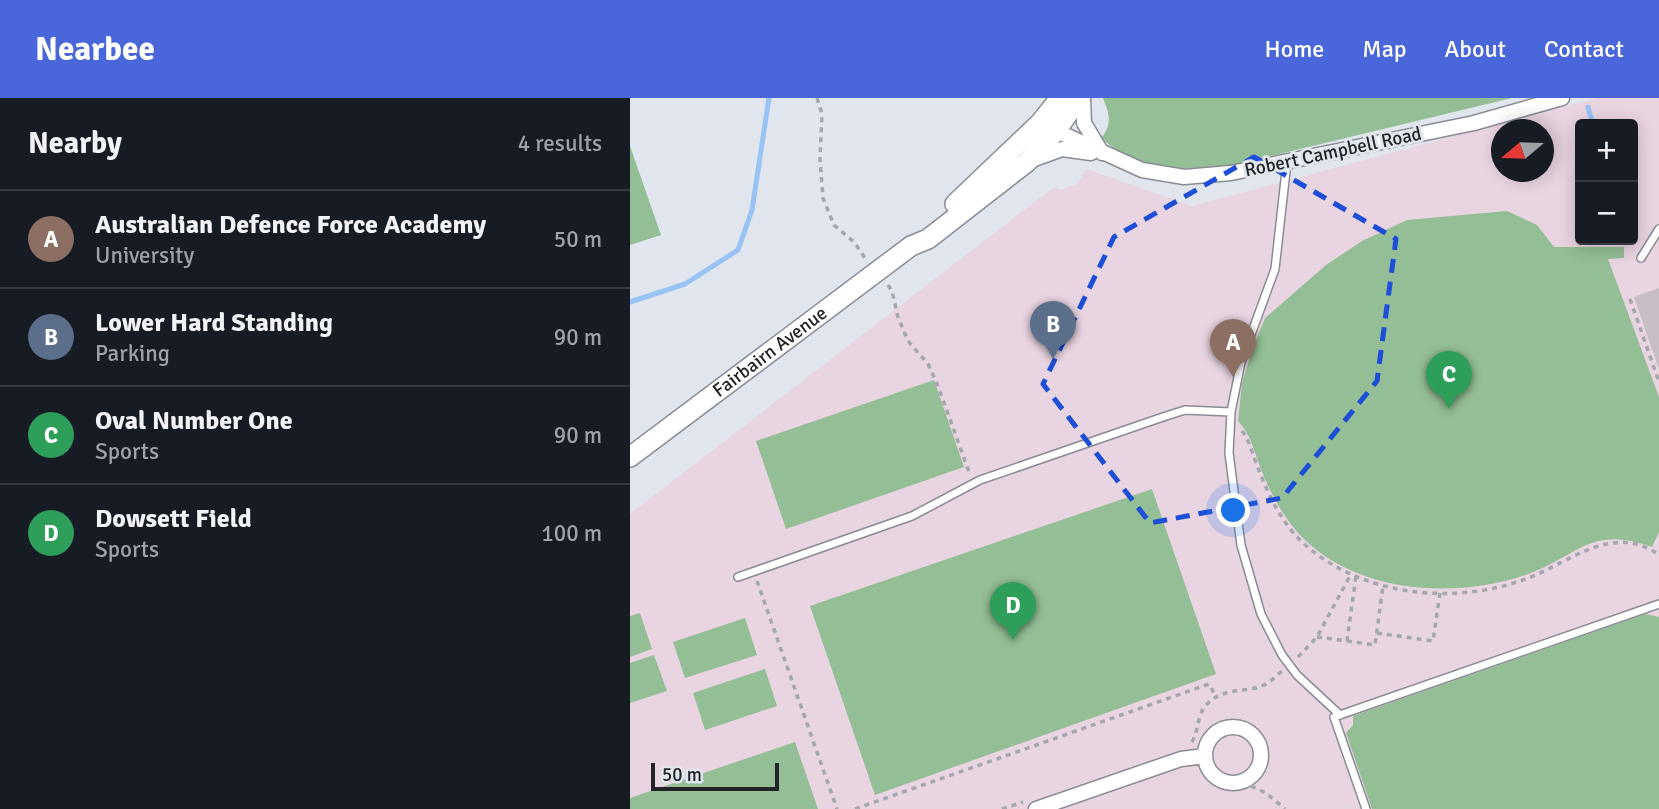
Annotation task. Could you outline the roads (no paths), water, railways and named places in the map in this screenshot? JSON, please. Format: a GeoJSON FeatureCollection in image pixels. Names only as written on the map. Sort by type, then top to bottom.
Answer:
{"type":"FeatureCollection","features":[{"type":"Feature","properties":{"kind":"main road","name":"Fairbairn Avenue"},"geometry":{"type":"LineString","coordinates":[[630,457],[911,246],[928,239],[1027,162],[1048,127],[1060,98]]}},
{"type":"Feature","properties":{"kind":"main road","name":"Fairbairn Avenue"},"geometry":{"type":"LineString","coordinates":[[911,246],[924,229],[1081,98]]}},
{"type":"Feature","properties":{"kind":"street"},"geometry":{"type":"LineString","coordinates":[[1081,98],[1084,123],[1103,154]]}},
{"type":"Feature","properties":{"kind":"street","name":"Robert Campbell Road"},"geometry":{"type":"LineString","coordinates":[[1048,127],[1142,170],[1184,177],[1231,173],[1474,123],[1562,98]]}},
{"type":"Feature","properties":{"kind":"street","name":"Robert Campbell Road"},"geometry":{"type":"LineString","coordinates":[[1027,162],[1062,149],[1103,154]]}},
{"type":"Feature","properties":{"kind":"street"},"geometry":{"type":"LineString","coordinates":[[1032,805],[1181,759],[1205,756]]}},
{"type":"Feature","properties":{"kind":"lane"},"geometry":{"type":"LineString","coordinates":[[1287,162],[1275,269],[1241,362],[1231,416],[1229,453],[1241,545],[1262,614],[1282,655],[1297,675],[1340,715]]}},
{"type":"Feature","properties":{"kind":"lane"},"geometry":{"type":"LineString","coordinates":[[1642,258],[1659,229]]}},
{"type":"Feature","properties":{"kind":"lane"},"geometry":{"type":"LineString","coordinates":[[738,577],[912,516],[973,484],[1185,410],[1231,416]]}},
{"type":"Feature","properties":{"kind":"lane"},"geometry":{"type":"LineString","coordinates":[[1366,809],[1334,717],[1659,604]]}},
{"type":"Feature","properties":{"kind":"waterway"},"geometry":{"type":"LineString","coordinates":[[630,302],[685,284],[738,250],[752,210],[769,98]]}},
{"type":"Feature","properties":{"kind":"waterway"},"geometry":{"type":"LineString","coordinates":[[1588,107],[1592,119]]}},
{"type":"Feature","properties":{"kind":"place","name":"Lower Hard Standing"},"geometry":{"type":"Point","coordinates":[1053,359]}},
{"type":"Feature","properties":{"kind":"place","name":"Australian Defence Force Academy"},"geometry":{"type":"Point","coordinates":[1233,377]}},
{"type":"Feature","properties":{"kind":"place","name":"Oval Number One"},"geometry":{"type":"Point","coordinates":[1449,409]}},
{"type":"Feature","properties":{"kind":"place","name":"Dowsett Field"},"geometry":{"type":"Point","coordinates":[1013,640]}}]}
